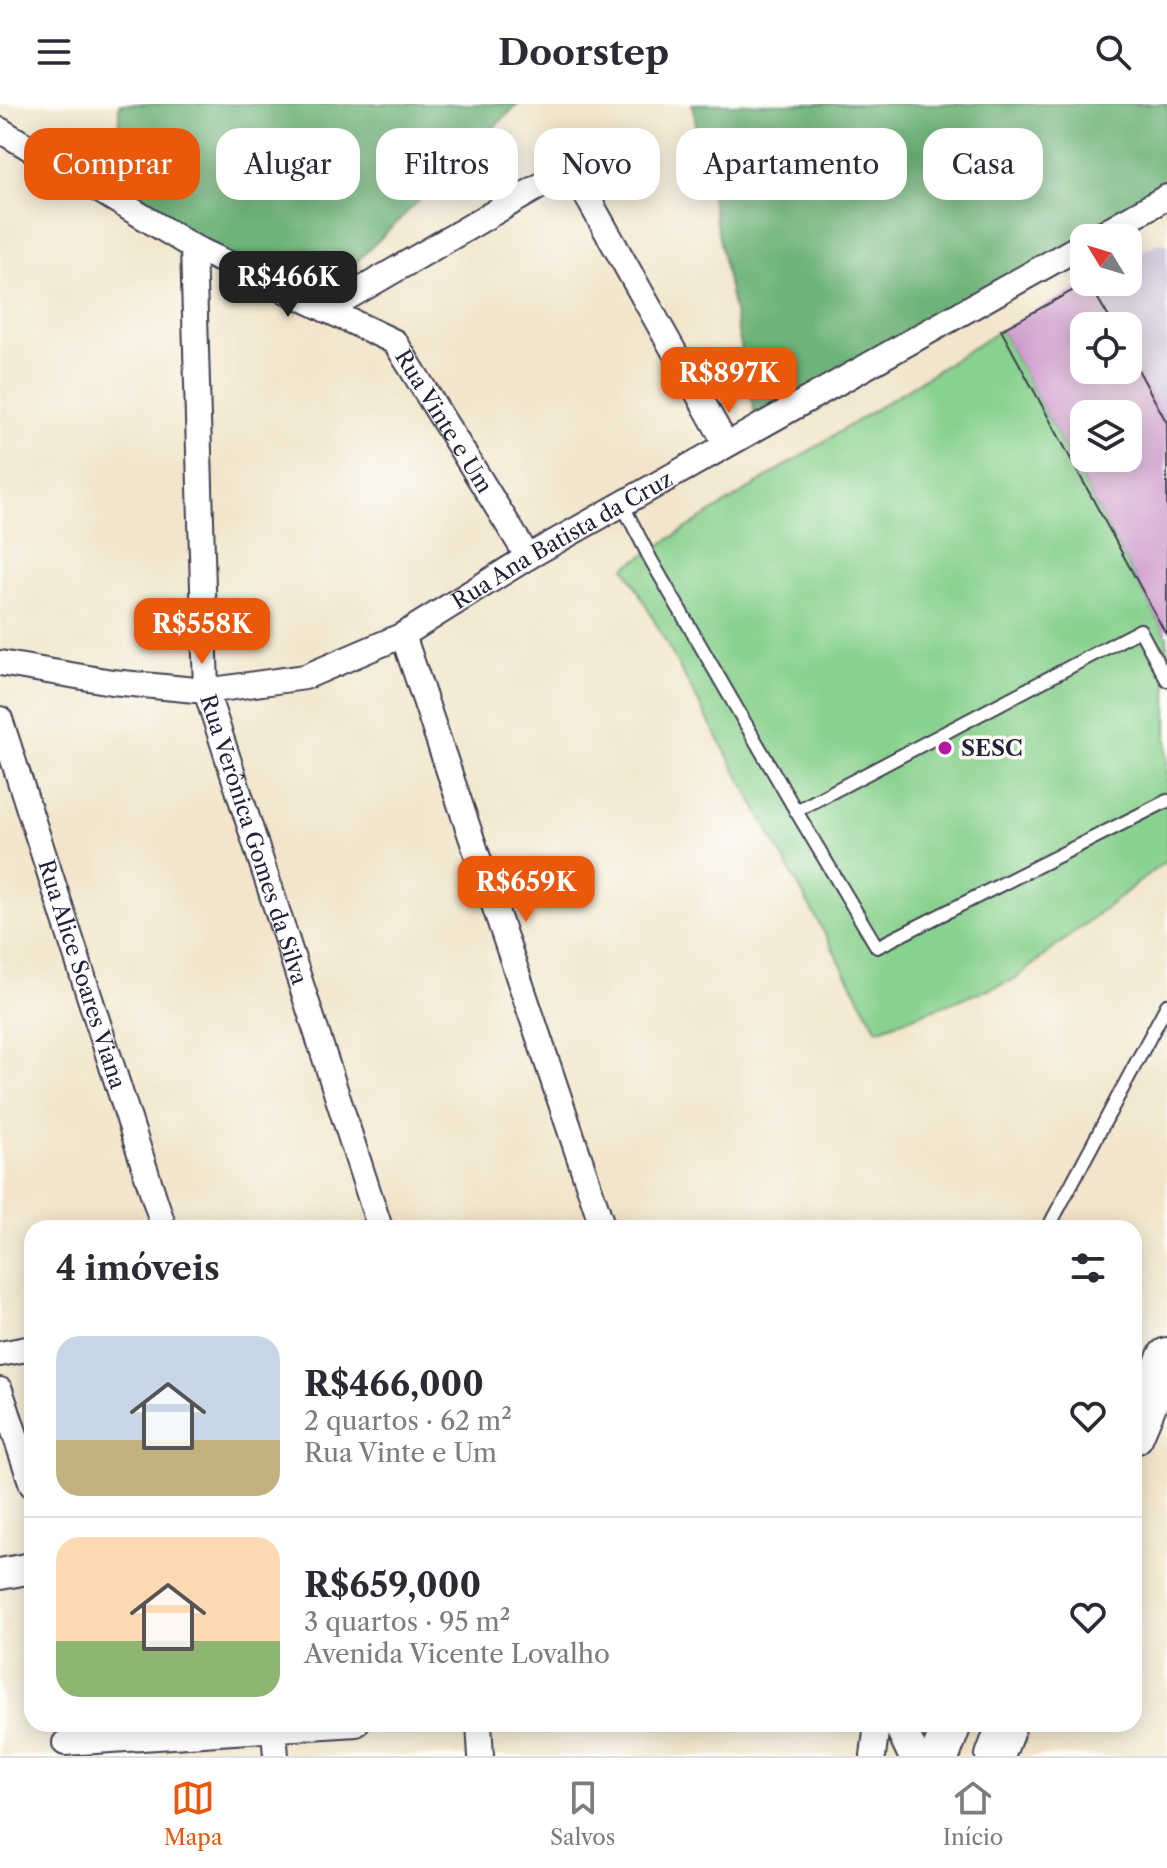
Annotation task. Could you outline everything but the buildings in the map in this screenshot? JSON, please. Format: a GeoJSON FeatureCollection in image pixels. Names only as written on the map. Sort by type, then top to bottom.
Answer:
{"type":"FeatureCollection","features":[{"type":"Feature","properties":{"kind":"main road"},"geometry":{"type":"LineString","coordinates":[[1142,1360],[1167,1330]]}},
{"type":"Feature","properties":{"kind":"main road"},"geometry":{"type":"LineString","coordinates":[[1142,1424],[1167,1357]]}},
{"type":"Feature","properties":{"kind":"main road"},"geometry":{"type":"LineString","coordinates":[[940,1756],[949,1732]]}},
{"type":"Feature","properties":{"kind":"main road"},"geometry":{"type":"LineString","coordinates":[[995,1756],[1004,1732]]}},
{"type":"Feature","properties":{"kind":"street","name":"Rua Vinte e Um"},"geometry":{"type":"LineString","coordinates":[[0,130],[193,247],[395,342],[528,557]]}},
{"type":"Feature","properties":{"kind":"street"},"geometry":{"type":"LineString","coordinates":[[326,310],[571,168],[726,444]]}},
{"type":"Feature","properties":{"kind":"street"},"geometry":{"type":"LineString","coordinates":[[1119,224],[1167,197]]}},
{"type":"Feature","properties":{"kind":"street","name":"Rua Verônica Gomes da Silva"},"geometry":{"type":"LineString","coordinates":[[193,247],[206,691],[377,1220]]}},
{"type":"Feature","properties":{"kind":"street","name":"Rua Ana Batista da Cruz"},"geometry":{"type":"LineString","coordinates":[[0,663],[112,682],[206,691],[305,677],[403,635],[528,557],[1070,252]]}},
{"type":"Feature","properties":{"kind":"street"},"geometry":{"type":"LineString","coordinates":[[403,635],[600,1220]]}},
{"type":"Feature","properties":{"kind":"street","name":"Rua Alice Soares Viana"},"geometry":{"type":"LineString","coordinates":[[0,719],[161,1220]]}},
{"type":"Feature","properties":{"kind":"street"},"geometry":{"type":"LineString","coordinates":[[0,1354],[24,1350]]}},
{"type":"Feature","properties":{"kind":"street"},"geometry":{"type":"LineString","coordinates":[[0,1390],[24,1461]]}},
{"type":"Feature","properties":{"kind":"street"},"geometry":{"type":"LineString","coordinates":[[0,1574],[24,1570]]}},
{"type":"Feature","properties":{"kind":"street"},"geometry":{"type":"LineString","coordinates":[[65,1741],[253,1732]]}},
{"type":"Feature","properties":{"kind":"street"},"geometry":{"type":"LineString","coordinates":[[274,1732],[276,1756]]}},
{"type":"Feature","properties":{"kind":"street"},"geometry":{"type":"LineString","coordinates":[[480,1732],[481,1756]]}},
{"type":"Feature","properties":{"kind":"street"},"geometry":{"type":"LineString","coordinates":[[873,1756],[876,1732]]}},
{"type":"Feature","properties":{"kind":"street"},"geometry":{"type":"LineString","coordinates":[[903,1732],[914,1756]]}},
{"type":"Feature","properties":{"kind":"lane"},"geometry":{"type":"LineString","coordinates":[[622,504],[651,560],[877,947],[1167,801]]}},
{"type":"Feature","properties":{"kind":"lane"},"geometry":{"type":"LineString","coordinates":[[796,811],[1140,630],[1167,680]]}},
{"type":"Feature","properties":{"kind":"lane"},"geometry":{"type":"LineString","coordinates":[[1052,1220],[1167,1005]]}},
{"type":"Feature","properties":{"kind":"shaded area"},"geometry":{"type":"Polygon","coordinates":[[[1159,242],[1167,245],[1167,636],[1078,472],[1142,472],[1142,400],[1070,400],[1070,457],[1001,330],[1070,292],[1070,296],[1142,296],[1142,251],[1159,242]]]}},
{"type":"Feature","properties":{"kind":"green space"},"geometry":{"type":"Polygon","coordinates":[[[119,104],[518,104],[493,128],[376,128],[376,200],[420,200],[313,304],[118,200],[200,200],[200,128],[119,128],[119,104]]]}},
{"type":"Feature","properties":{"kind":"green space"},"geometry":{"type":"Polygon","coordinates":[[[692,104],[1167,104],[1167,197],[1119,224],[1070,224],[1070,251],[757,426],[711,200],[907,200],[907,128],[697,128],[692,104]]]}},
{"type":"Feature","properties":{"kind":"green space","name":"SESC"},"geometry":{"type":"Polygon","coordinates":[[[1001,330],[1070,457],[1070,472],[1078,472],[1167,636],[1167,860],[1013,980],[877,1030],[625,567],[1001,330]]]}},
{"type":"Feature","properties":{"kind":"place","name":"SESC"},"geometry":{"type":"Point","coordinates":[945,748]}}]}
